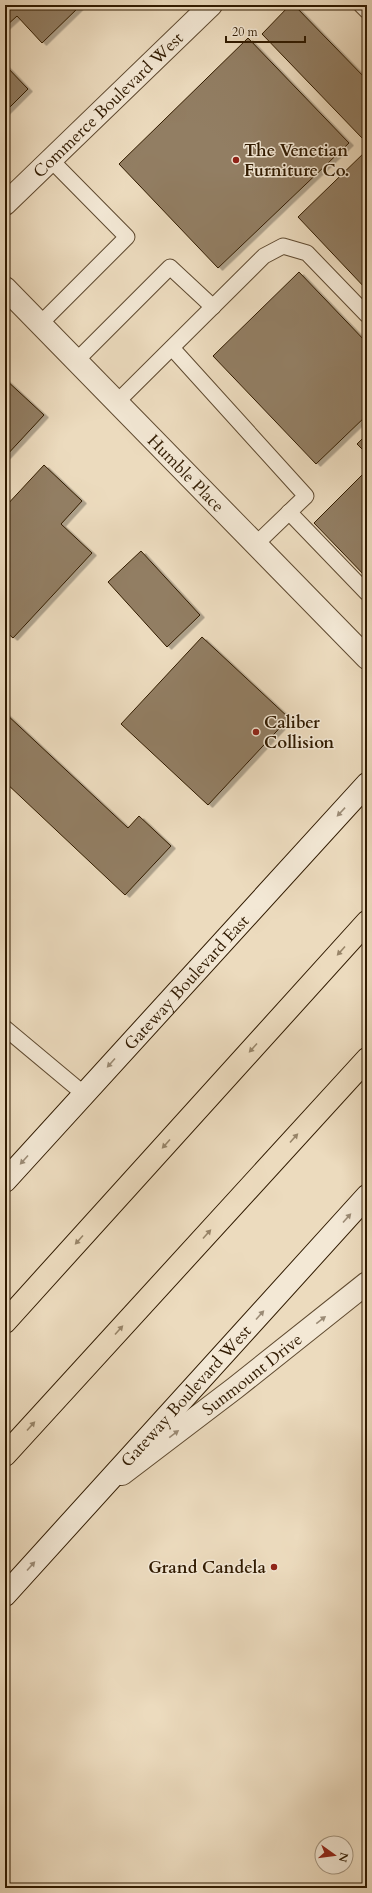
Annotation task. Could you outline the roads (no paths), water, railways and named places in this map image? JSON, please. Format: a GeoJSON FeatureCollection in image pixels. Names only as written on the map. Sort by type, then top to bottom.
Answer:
{"type":"FeatureCollection","features":[{"type":"Feature","properties":{"kind":"highway"},"geometry":{"type":"LineString","coordinates":[[5,1322],[367,922]]}},
{"type":"Feature","properties":{"kind":"highway"},"geometry":{"type":"LineString","coordinates":[[5,1455],[367,1059]]}},
{"type":"Feature","properties":{"kind":"street","name":"Commerce Boulevard West"},"geometry":{"type":"LineString","coordinates":[[5,204],[211,5]]}},
{"type":"Feature","properties":{"kind":"street","name":"Humble Place"},"geometry":{"type":"LineString","coordinates":[[5,288],[367,658]]}},
{"type":"Feature","properties":{"kind":"street","name":"Gateway Boulevard East"},"geometry":{"type":"LineString","coordinates":[[5,1181],[367,784]]}},
{"type":"Feature","properties":{"kind":"street","name":"Gateway Boulevard West"},"geometry":{"type":"LineString","coordinates":[[5,1595],[367,1196]]}},
{"type":"Feature","properties":{"kind":"street","name":"Sunmount Drive"},"geometry":{"type":"LineString","coordinates":[[98,1492],[235,1388],[367,1283]]}},
{"type":"Feature","properties":{"kind":"lane"},"geometry":{"type":"LineString","coordinates":[[361,5],[367,11]]}},
{"type":"Feature","properties":{"kind":"lane"},"geometry":{"type":"LineString","coordinates":[[40,324],[127,237],[51,160]]}},
{"type":"Feature","properties":{"kind":"lane"},"geometry":{"type":"LineString","coordinates":[[117,402],[264,256],[283,246],[307,253],[367,314]]}},
{"type":"Feature","properties":{"kind":"lane"},"geometry":{"type":"LineString","coordinates":[[76,361],[170,267],[213,307]]}},
{"type":"Feature","properties":{"kind":"lane"},"geometry":{"type":"LineString","coordinates":[[172,348],[306,496],[256,544]]}},
{"type":"Feature","properties":{"kind":"lane"},"geometry":{"type":"LineString","coordinates":[[289,512],[367,593]]}},
{"type":"Feature","properties":{"kind":"lane"},"geometry":{"type":"LineString","coordinates":[[5,1028],[84,1094]]}},
{"type":"Feature","properties":{"kind":"place","name":"The Venetian Furniture Co."},"geometry":{"type":"Point","coordinates":[236,160]}},
{"type":"Feature","properties":{"kind":"place","name":"Caliber Collision"},"geometry":{"type":"Point","coordinates":[256,732]}},
{"type":"Feature","properties":{"kind":"place","name":"Grand Candela"},"geometry":{"type":"Point","coordinates":[274,1567]}}]}
